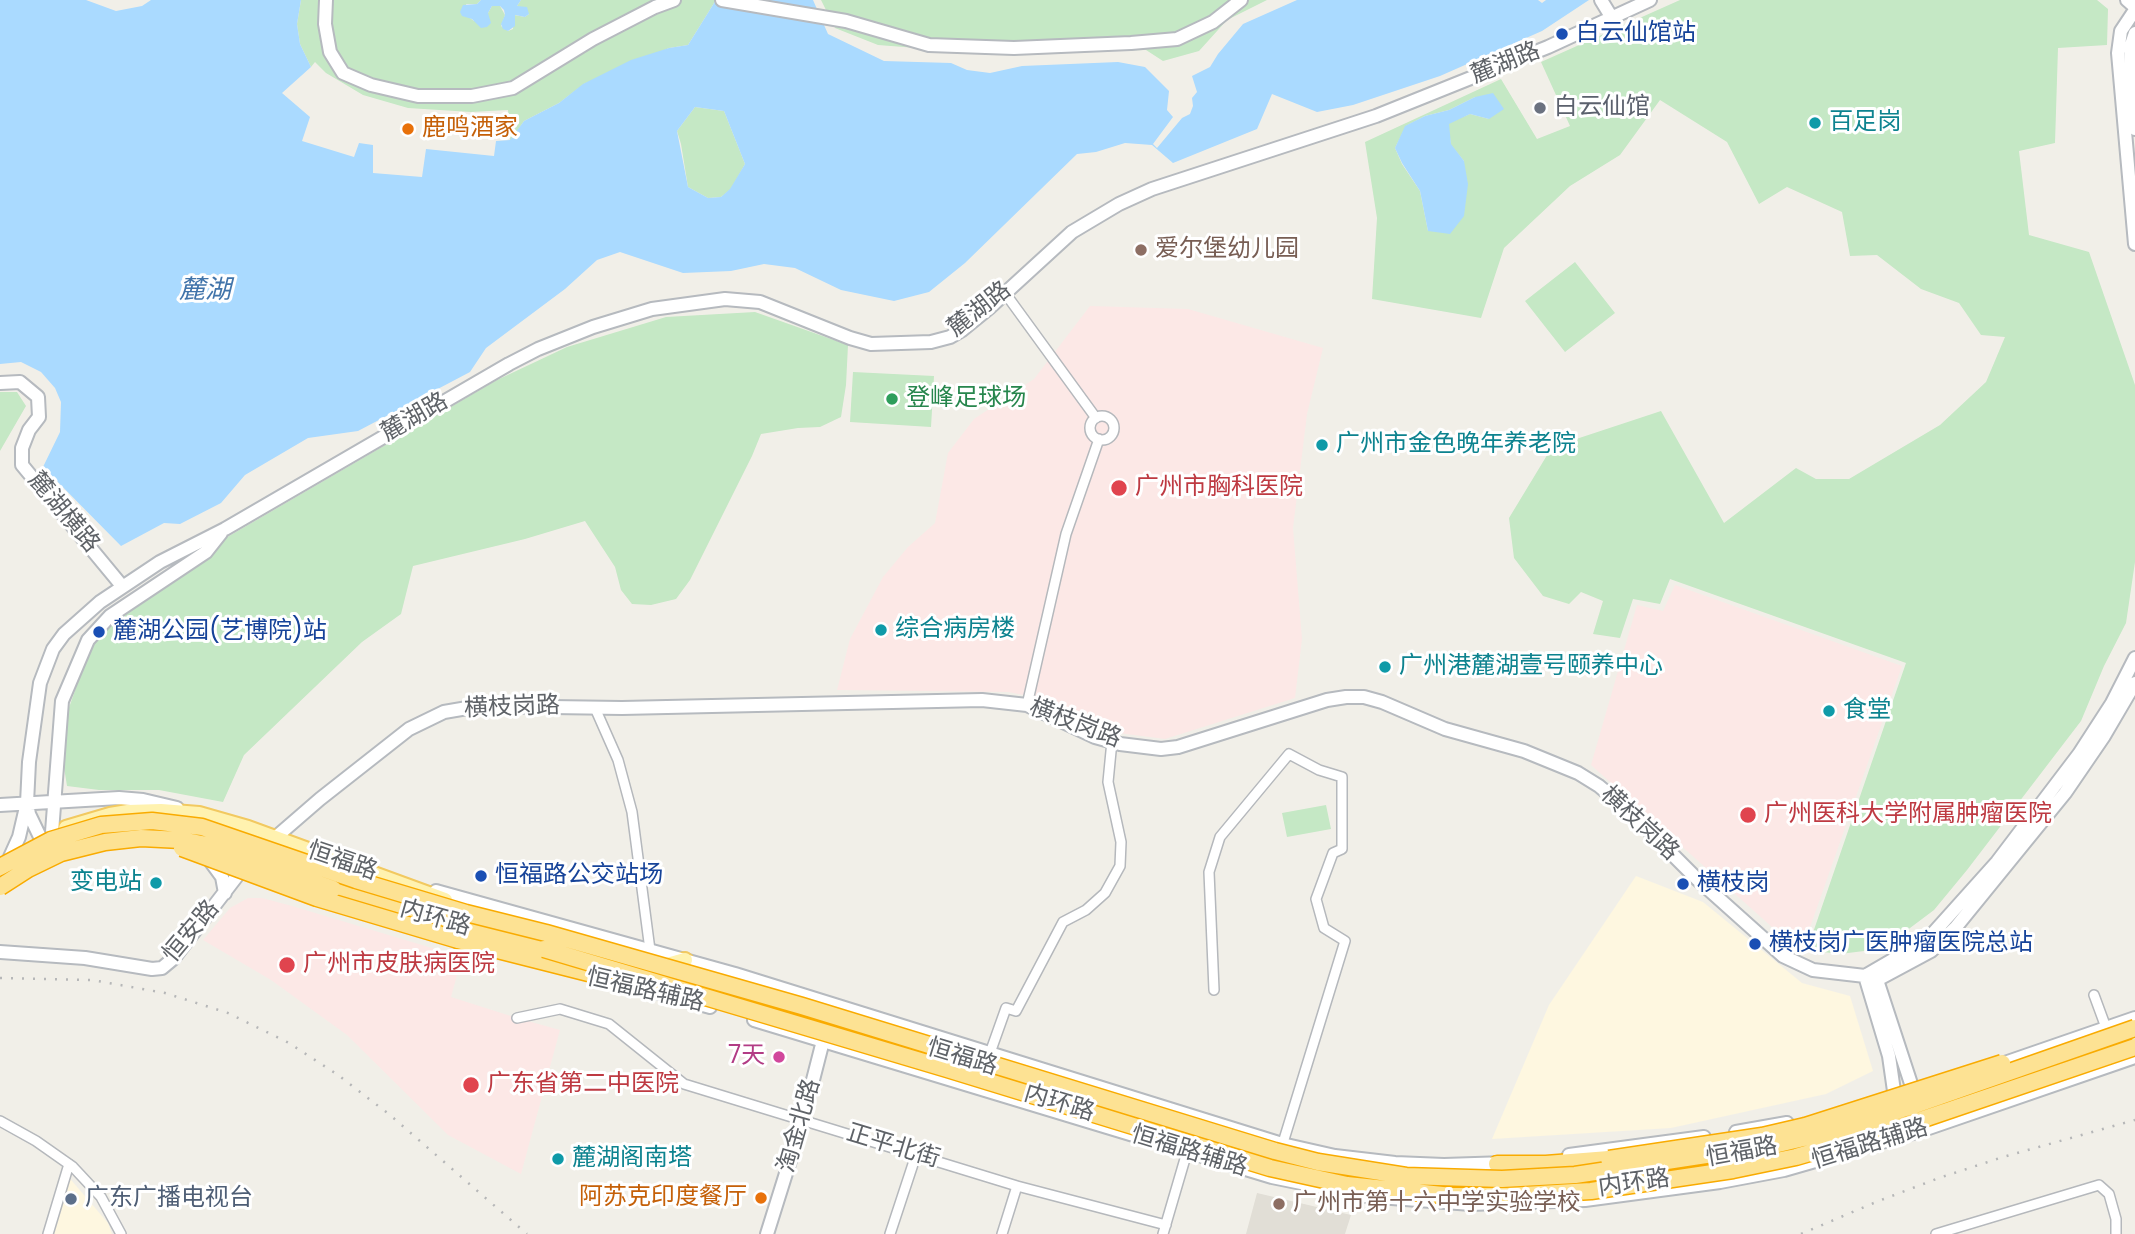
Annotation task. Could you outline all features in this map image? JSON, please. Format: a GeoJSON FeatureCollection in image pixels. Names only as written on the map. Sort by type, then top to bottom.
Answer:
{"type":"FeatureCollection","features":[{"type":"Feature","properties":{"kind":"highway","name":"内环路"},"geometry":{"type":"LineString","coordinates":[[3,863],[51,840],[101,825],[152,821],[202,827],[356,880],[802,1006],[1275,1151],[1358,1169],[1414,1176],[1477,1179],[1552,1177],[1611,1171],[1778,1144],[1829,1132],[1915,1105],[2135,1027]]}},
{"type":"Feature","properties":{"kind":"highway","name":"内环路"},"geometry":{"type":"LineString","coordinates":[[0,887],[61,853],[93,844],[129,839],[181,840],[219,849],[370,901],[698,994],[1218,1154],[1319,1180],[1397,1192],[1452,1196],[1550,1194],[1654,1182],[1772,1162],[1836,1147],[2135,1048]]}},
{"type":"Feature","properties":{"kind":"highway"},"geometry":{"type":"LineString","coordinates":[[129,839],[176,846],[317,898],[458,940],[620,981]]}},
{"type":"Feature","properties":{"kind":"highway"},"geometry":{"type":"LineString","coordinates":[[1497,1164],[1546,1164],[1609,1159],[1762,1136],[1805,1126],[1963,1075],[2135,1027]]}},
{"type":"Feature","properties":{"kind":"main road"},"geometry":{"type":"LineString","coordinates":[[326,0],[325,24],[330,52],[343,73],[371,85],[418,96],[472,96],[513,88],[593,39],[674,0]]}},
{"type":"Feature","properties":{"kind":"main road"},"geometry":{"type":"LineString","coordinates":[[722,0],[846,21],[929,45],[1014,48],[1177,39],[1213,22],[1241,0]]}},
{"type":"Feature","properties":{"kind":"main road"},"geometry":{"type":"LineString","coordinates":[[1601,0],[1612,18]]}},
{"type":"Feature","properties":{"kind":"main road","name":"麓湖路"},"geometry":{"type":"LineString","coordinates":[[50,846],[27,803],[34,709],[44,671],[53,649],[64,634],[82,616],[122,586],[160,562],[225,529],[509,364],[593,327],[652,309],[725,299],[760,302],[871,344],[931,342],[962,330],[1072,232],[1119,204],[1152,189],[1376,116],[1650,0]]}},
{"type":"Feature","properties":{"kind":"main road"},"geometry":{"type":"LineString","coordinates":[[2127,0],[2135,9],[2121,31],[2118,53],[2135,244]]}},
{"type":"Feature","properties":{"kind":"main road"},"geometry":{"type":"LineString","coordinates":[[2135,33],[2130,48],[2130,61],[2135,129]]}},
{"type":"Feature","properties":{"kind":"main road","name":"麓湖横路"},"geometry":{"type":"LineString","coordinates":[[0,383],[20,382],[38,397],[39,417],[29,430],[22,448],[22,464],[122,586]]}},
{"type":"Feature","properties":{"kind":"main road","name":"麓湖路"},"geometry":{"type":"LineString","coordinates":[[50,846],[62,701],[88,640],[110,616],[206,552],[225,529]]}},
{"type":"Feature","properties":{"kind":"main road"},"geometry":{"type":"LineString","coordinates":[[1871,978],[1927,940],[1989,872],[2079,754],[2112,703],[2135,657]]}},
{"type":"Feature","properties":{"kind":"main road"},"geometry":{"type":"LineString","coordinates":[[1871,978],[1912,964],[1931,951],[1956,927],[2065,793],[2105,736],[2135,683]]}},
{"type":"Feature","properties":{"kind":"main road","name":"横枝岗路"},"geometry":{"type":"LineString","coordinates":[[275,838],[409,729],[432,716],[479,706],[595,708],[954,699],[1002,701],[1027,705],[1095,737],[1142,747],[1178,747],[1327,700],[1364,698],[1382,702],[1445,729],[1524,751],[1578,773],[1599,786],[1632,814],[1704,885],[1783,956],[1813,970],[1871,978]]}},
{"type":"Feature","properties":{"kind":"main road"},"geometry":{"type":"LineString","coordinates":[[3,805],[131,799],[198,814]]}},
{"type":"Feature","properties":{"kind":"main road"},"geometry":{"type":"LineString","coordinates":[[3,863],[22,826],[27,803]]}},
{"type":"Feature","properties":{"kind":"main road"},"geometry":{"type":"LineString","coordinates":[[3,805],[16,810],[22,826]]}},
{"type":"Feature","properties":{"kind":"main road","name":"恒福路"},"geometry":{"type":"LineString","coordinates":[[50,846],[89,820],[128,812],[198,814],[248,828],[493,918],[826,1029],[1277,1161],[1332,1180],[1402,1190],[1464,1194],[1540,1193],[1625,1184],[1815,1151],[1918,1112],[2108,1033],[2135,1027]]}},
{"type":"Feature","properties":{"kind":"main road","name":"恒福路"},"geometry":{"type":"LineString","coordinates":[[3,863],[50,846],[118,830],[155,829],[184,832],[257,854],[393,904],[662,974]]}},
{"type":"Feature","properties":{"kind":"main road","name":"恒安路"},"geometry":{"type":"LineString","coordinates":[[0,952],[85,957],[152,969],[162,968],[174,958],[239,873],[275,838]]}},
{"type":"Feature","properties":{"kind":"main road"},"geometry":{"type":"LineString","coordinates":[[0,878],[50,846]]}},
{"type":"Feature","properties":{"kind":"main road","name":"恒福路辅路"},"geometry":{"type":"LineString","coordinates":[[0,895],[50,846],[95,851],[157,846],[180,850],[341,911],[478,951],[826,1029],[1187,1152],[1277,1161],[1335,1156],[1383,1162],[1497,1164],[1745,1131],[1896,1106]]}},
{"type":"Feature","properties":{"kind":"main road"},"geometry":{"type":"LineString","coordinates":[[211,862],[222,877],[225,893]]}},
{"type":"Feature","properties":{"kind":"main road","name":"恒福路辅路"},"geometry":{"type":"LineString","coordinates":[[378,874],[685,960],[990,1053],[1277,1161]]}},
{"type":"Feature","properties":{"kind":"main road"},"geometry":{"type":"LineString","coordinates":[[620,981],[662,974],[685,960]]}},
{"type":"Feature","properties":{"kind":"main road"},"geometry":{"type":"LineString","coordinates":[[1871,978],[1889,1056],[1896,1106]]}},
{"type":"Feature","properties":{"kind":"main road"},"geometry":{"type":"LineString","coordinates":[[1871,978],[1918,1112]]}},
{"type":"Feature","properties":{"kind":"main road"},"geometry":{"type":"LineString","coordinates":[[2108,1033],[2135,1018]]}},
{"type":"Feature","properties":{"kind":"main road","name":"淘金北路"},"geometry":{"type":"LineString","coordinates":[[767,1234],[803,1119],[826,1029]]}},
{"type":"Feature","properties":{"kind":"main road","name":"恒福路"},"geometry":{"type":"LineString","coordinates":[[1277,1161],[1410,1178],[1469,1181],[1568,1178],[1730,1156],[1824,1135],[1896,1106],[1918,1112],[2135,1048]]}},
{"type":"Feature","properties":{"kind":"main road","name":"恒福路辅路"},"geometry":{"type":"LineString","coordinates":[[1918,1112],[2135,1057]]}},
{"type":"Feature","properties":{"kind":"main road"},"geometry":{"type":"LineString","coordinates":[[1469,1181],[1497,1164]]}},
{"type":"Feature","properties":{"kind":"street"},"geometry":{"type":"LineString","coordinates":[[1005,293],[1096,418]]}},
{"type":"Feature","properties":{"kind":"street"},"geometry":{"type":"LineString","coordinates":[[1108,417],[1114,426],[1110,437],[1099,439],[1091,431],[1091,423],[1096,418],[1108,417]]}},
{"type":"Feature","properties":{"kind":"street"},"geometry":{"type":"LineString","coordinates":[[1027,705],[1066,534],[1099,439]]}},
{"type":"Feature","properties":{"kind":"street"},"geometry":{"type":"LineString","coordinates":[[595,708],[618,760],[632,812],[650,950]]}},
{"type":"Feature","properties":{"kind":"street"},"geometry":{"type":"LineString","coordinates":[[990,1053],[1006,1008],[1016,1012],[1063,922],[1086,910],[1105,893],[1120,866],[1121,842],[1108,782],[1112,741]]}},
{"type":"Feature","properties":{"kind":"street"},"geometry":{"type":"LineString","coordinates":[[1214,990],[1209,872],[1220,837],[1289,754],[1342,777],[1342,849],[1334,853],[1316,900],[1324,928],[1345,941],[1277,1161]]}},
{"type":"Feature","properties":{"kind":"street"},"geometry":{"type":"LineString","coordinates":[[180,850],[184,832]]}},
{"type":"Feature","properties":{"kind":"street"},"geometry":{"type":"LineString","coordinates":[[2094,995],[2108,1033]]}},
{"type":"Feature","properties":{"kind":"street","name":"正平北街"},"geometry":{"type":"LineString","coordinates":[[517,1018],[560,1009],[609,1024],[684,1084],[1164,1229]]}},
{"type":"Feature","properties":{"kind":"street"},"geometry":{"type":"LineString","coordinates":[[0,1121],[69,1164],[101,1197],[121,1234]]}},
{"type":"Feature","properties":{"kind":"street"},"geometry":{"type":"LineString","coordinates":[[1164,1229],[1187,1152]]}},
{"type":"Feature","properties":{"kind":"street"},"geometry":{"type":"LineString","coordinates":[[890,1234],[916,1155]]}},
{"type":"Feature","properties":{"kind":"street"},"geometry":{"type":"LineString","coordinates":[[48,1234],[69,1164]]}},
{"type":"Feature","properties":{"kind":"street"},"geometry":{"type":"LineString","coordinates":[[1936,1234],[2099,1185],[2109,1194],[2116,1219],[2116,1234]]}},
{"type":"Feature","properties":{"kind":"street"},"geometry":{"type":"LineString","coordinates":[[1002,1234],[1017,1186]]}},
{"type":"Feature","properties":{"kind":"shaded area","name":"广州市胸科医院"},"geometry":{"type":"Polygon","coordinates":[[[1090,306],[1188,309],[1323,348],[1307,414],[1293,528],[1302,639],[1295,698],[1165,739],[1103,731],[1039,698],[1008,692],[837,690],[850,639],[883,577],[908,547],[935,523],[948,453],[974,419],[1034,379],[1090,306]]]}},
{"type":"Feature","properties":{"kind":"shaded area","name":"广州医科大学附属肿瘤医院"},"geometry":{"type":"Polygon","coordinates":[[[1675,585],[1902,666],[1801,953],[1591,765],[1637,605],[1663,611],[1675,585]]]}},
{"type":"Feature","properties":{"kind":"shaded area"},"geometry":{"type":"Polygon","coordinates":[[[1636,876],[1703,902],[1802,983],[1850,996],[1873,1071],[1826,1094],[1671,1128],[1492,1139],[1549,1005],[1636,876]]]}},
{"type":"Feature","properties":{"kind":"shaded area","name":"广东省第二中医院"},"geometry":{"type":"Polygon","coordinates":[[[248,898],[262,898],[292,906],[462,957],[451,997],[560,1030],[521,1174],[448,1135],[347,1035],[271,980],[203,940],[230,908],[248,898]]]}},
{"type":"Feature","properties":{"kind":"shaded area","name":"广东广播电视台"},"geometry":{"type":"Polygon","coordinates":[[[66,1174],[108,1223],[112,1234],[45,1234],[66,1174]]]}},
{"type":"Feature","properties":{"kind":"shaded area","name":"广州市第十六中学实验学校"},"geometry":{"type":"Polygon","coordinates":[[[1257,1193],[1351,1215],[1345,1234],[1246,1234],[1257,1193]]]}},
{"type":"Feature","properties":{"kind":"green space"},"geometry":{"type":"Polygon","coordinates":[[[301,0],[481,0],[477,4],[466,4],[470,18],[474,21],[488,13],[492,6],[500,6],[505,15],[501,26],[508,31],[513,29],[514,15],[525,17],[529,14],[517,6],[521,0],[716,0],[688,45],[669,48],[584,84],[559,103],[524,121],[510,141],[508,110],[471,112],[408,108],[363,95],[326,73],[315,62],[311,67],[300,44],[297,24],[301,0]]]}},
{"type":"Feature","properties":{"kind":"green space"},"geometry":{"type":"Polygon","coordinates":[[[821,0],[1267,0],[1227,20],[1199,51],[1163,61],[1146,50],[981,53],[878,45],[835,28],[821,0]]]}},
{"type":"Feature","properties":{"kind":"green space"},"geometry":{"type":"Polygon","coordinates":[[[1680,0],[2097,0],[2108,9],[2107,45],[2058,48],[2055,143],[2019,151],[2029,235],[2089,252],[2135,385],[2135,562],[2126,623],[2081,721],[1967,870],[1934,910],[1902,934],[1872,950],[1840,954],[1807,950],[1906,663],[1670,579],[1660,604],[1633,599],[1620,638],[1593,634],[1603,601],[1581,592],[1569,604],[1543,596],[1514,558],[1509,518],[1552,447],[1661,411],[1724,523],[1796,468],[1816,479],[1849,479],[1940,425],[1986,382],[2005,337],[1981,335],[1959,303],[1921,289],[1877,255],[1850,256],[1842,212],[1787,187],[1759,204],[1727,142],[1660,100],[1620,155],[1570,186],[1504,248],[1481,318],[1372,299],[1377,218],[1365,142],[1501,79],[1537,139],[1570,126],[1541,62],[1680,0]],[[1475,97],[1406,126],[1395,148],[1420,191],[1428,231],[1464,161],[1451,145],[1448,123],[1470,114],[1489,119],[1475,97]]]}},
{"type":"Feature","properties":{"kind":"green space"},"geometry":{"type":"Polygon","coordinates":[[[695,107],[724,111],[745,164],[731,189],[721,197],[708,198],[688,187],[677,131],[695,107]]]}},
{"type":"Feature","properties":{"kind":"green space"},"geometry":{"type":"Polygon","coordinates":[[[1575,262],[1615,313],[1565,352],[1525,301],[1575,262]]]}},
{"type":"Feature","properties":{"kind":"green space"},"geometry":{"type":"Polygon","coordinates":[[[755,312],[848,345],[841,417],[820,427],[761,434],[690,580],[676,599],[651,605],[632,604],[621,590],[615,567],[585,521],[525,539],[413,566],[401,614],[362,642],[244,755],[223,802],[159,790],[99,790],[67,786],[63,761],[65,719],[91,645],[121,604],[193,557],[497,380],[567,347],[666,317],[755,312]]]}},
{"type":"Feature","properties":{"kind":"green space","name":"登峰足球场"},"geometry":{"type":"Polygon","coordinates":[[[853,372],[934,376],[931,427],[850,422],[853,372]]]}},
{"type":"Feature","properties":{"kind":"green space"},"geometry":{"type":"Polygon","coordinates":[[[0,392],[17,392],[26,406],[0,451],[0,392]]]}},
{"type":"Feature","properties":{"kind":"green space"},"geometry":{"type":"Polygon","coordinates":[[[1326,805],[1331,829],[1287,837],[1282,813],[1326,805]]]}},
{"type":"Feature","properties":{"kind":"water","name":"麓湖"},"geometry":{"type":"Polygon","coordinates":[[[0,0],[86,0],[116,11],[142,6],[151,0],[301,0],[297,24],[300,44],[311,67],[282,93],[310,117],[302,141],[354,157],[359,143],[373,145],[373,173],[422,177],[426,149],[494,156],[496,141],[510,140],[524,121],[559,103],[583,84],[631,60],[688,45],[716,0],[813,0],[828,34],[884,61],[951,63],[967,70],[990,73],[1022,66],[1118,62],[1145,67],[1169,91],[1167,110],[1173,117],[1153,144],[1157,148],[1182,118],[1190,114],[1192,98],[1197,92],[1192,76],[1210,67],[1243,24],[1297,0],[1538,0],[1542,3],[1546,0],[1589,0],[1542,31],[1440,76],[1353,105],[1317,112],[1272,94],[1257,129],[1173,163],[1152,145],[1125,143],[1096,152],[1077,154],[965,263],[929,292],[894,301],[841,290],[795,268],[764,264],[731,271],[683,273],[620,252],[597,260],[565,289],[486,348],[470,372],[358,431],[308,438],[245,475],[221,503],[180,524],[164,523],[121,546],[43,467],[60,432],[61,402],[55,388],[41,372],[21,362],[0,364],[0,0]],[[695,107],[677,131],[688,187],[708,198],[721,197],[730,189],[745,164],[724,111],[695,107]]]}},
{"type":"Feature","properties":{"kind":"water"},"geometry":{"type":"Polygon","coordinates":[[[481,0],[521,0],[517,6],[527,7],[529,14],[525,17],[515,15],[515,26],[508,31],[503,29],[501,24],[504,10],[500,6],[492,6],[488,13],[491,23],[481,28],[460,12],[463,5],[477,4],[481,0]]]}},
{"type":"Feature","properties":{"kind":"water"},"geometry":{"type":"Polygon","coordinates":[[[1493,93],[1504,109],[1489,119],[1470,114],[1449,124],[1451,144],[1464,161],[1468,184],[1464,216],[1450,234],[1428,231],[1420,191],[1395,148],[1405,126],[1475,97],[1493,93]]]}},
{"type":"Feature","properties":{"kind":"railway"},"geometry":{"type":"LineString","coordinates":[[0,978],[92,980],[165,993],[228,1013],[289,1043],[338,1075],[390,1115],[527,1234]]}},
{"type":"Feature","properties":{"kind":"railway"},"geometry":{"type":"LineString","coordinates":[[1801,1234],[1939,1178],[2135,1120]]}},
{"type":"Feature","properties":{"kind":"place","name":"白云仙馆站"},"geometry":{"type":"Point","coordinates":[1562,34]}},
{"type":"Feature","properties":{"kind":"place","name":"白云仙馆"},"geometry":{"type":"Point","coordinates":[1540,108]}},
{"type":"Feature","properties":{"kind":"place","name":"百足岗"},"geometry":{"type":"Point","coordinates":[1815,123]}},
{"type":"Feature","properties":{"kind":"place","name":"鹿鸣酒家"},"geometry":{"type":"Point","coordinates":[408,129]}},
{"type":"Feature","properties":{"kind":"place","name":"爱尔堡幼儿园"},"geometry":{"type":"Point","coordinates":[1141,250]}},
{"type":"Feature","properties":{"kind":"place","name":"登峰足球场"},"geometry":{"type":"Point","coordinates":[892,399]}},
{"type":"Feature","properties":{"kind":"place","name":"广州市金色晚年养老院"},"geometry":{"type":"Point","coordinates":[1322,445]}},
{"type":"Feature","properties":{"kind":"place","name":"广州市胸科医院"},"geometry":{"type":"Point","coordinates":[1119,488]}},
{"type":"Feature","properties":{"kind":"place","name":"综合病房楼"},"geometry":{"type":"Point","coordinates":[881,630]}},
{"type":"Feature","properties":{"kind":"place","name":"麓湖公园(艺博院)站"},"geometry":{"type":"Point","coordinates":[99,632]}},
{"type":"Feature","properties":{"kind":"place","name":"广州港麓湖壹号颐养中心"},"geometry":{"type":"Point","coordinates":[1385,667]}},
{"type":"Feature","properties":{"kind":"place","name":"食堂"},"geometry":{"type":"Point","coordinates":[1829,711]}},
{"type":"Feature","properties":{"kind":"place","name":"广州医科大学附属肿瘤医院"},"geometry":{"type":"Point","coordinates":[1748,815]}},
{"type":"Feature","properties":{"kind":"place","name":"恒福路公交站场"},"geometry":{"type":"Point","coordinates":[481,876]}},
{"type":"Feature","properties":{"kind":"place","name":"变电站"},"geometry":{"type":"Point","coordinates":[156,883]}},
{"type":"Feature","properties":{"kind":"place","name":"横枝岗"},"geometry":{"type":"Point","coordinates":[1683,884]}},
{"type":"Feature","properties":{"kind":"place","name":"横枝岗广医肿瘤医院总站"},"geometry":{"type":"Point","coordinates":[1755,944]}},
{"type":"Feature","properties":{"kind":"place","name":"广州市皮肤病医院"},"geometry":{"type":"Point","coordinates":[287,965]}},
{"type":"Feature","properties":{"kind":"place","name":"7天"},"geometry":{"type":"Point","coordinates":[779,1057]}},
{"type":"Feature","properties":{"kind":"place","name":"广东省第二中医院"},"geometry":{"type":"Point","coordinates":[471,1085]}},
{"type":"Feature","properties":{"kind":"place","name":"麓湖阁南塔"},"geometry":{"type":"Point","coordinates":[558,1159]}},
{"type":"Feature","properties":{"kind":"place","name":"阿苏克印度餐厅"},"geometry":{"type":"Point","coordinates":[761,1198]}},
{"type":"Feature","properties":{"kind":"place","name":"广东广播电视台"},"geometry":{"type":"Point","coordinates":[71,1199]}},
{"type":"Feature","properties":{"kind":"place","name":"广州市第十六中学实验学校"},"geometry":{"type":"Point","coordinates":[1279,1204]}}]}
